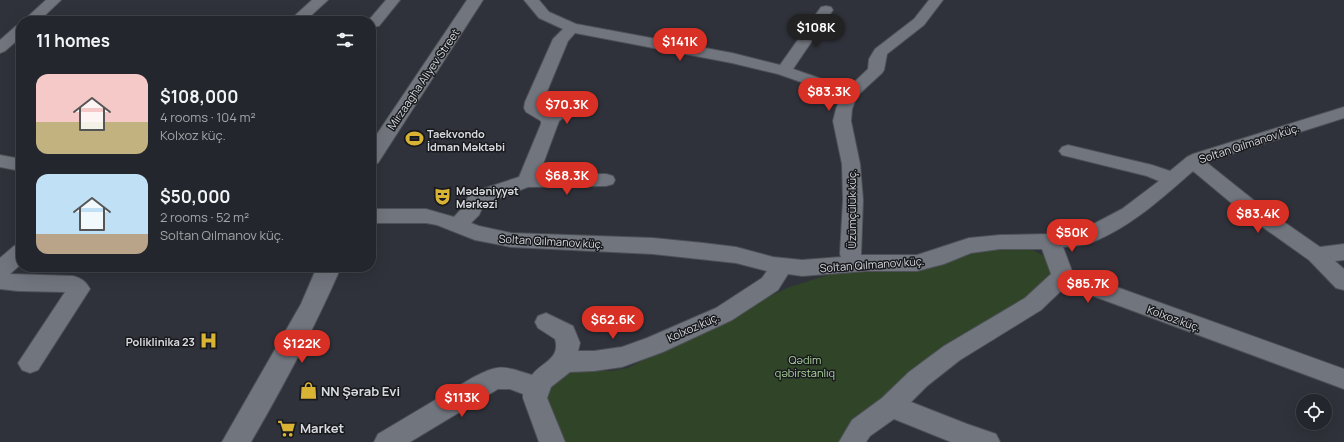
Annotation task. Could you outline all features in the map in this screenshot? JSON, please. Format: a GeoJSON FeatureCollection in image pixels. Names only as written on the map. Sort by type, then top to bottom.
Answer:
{"type":"FeatureCollection","features":[{"type":"Feature","properties":{"kind":"street"},"geometry":{"type":"LineString","coordinates":[[36,16],[54,0]]}},
{"type":"Feature","properties":{"kind":"street"},"geometry":{"type":"LineString","coordinates":[[302,16],[321,0]]}},
{"type":"Feature","properties":{"kind":"street"},"geometry":{"type":"LineString","coordinates":[[376,21],[394,0]]}},
{"type":"Feature","properties":{"kind":"street","name":"Mirzaagha Aliyev Street"},"geometry":{"type":"LineString","coordinates":[[376,150],[475,0]]}},
{"type":"Feature","properties":{"kind":"street"},"geometry":{"type":"LineString","coordinates":[[531,0],[544,15],[572,28],[732,58],[784,71],[850,94]]}},
{"type":"Feature","properties":{"kind":"street","name":"Üzümçülük küç."},"geometry":{"type":"LineString","coordinates":[[854,265],[850,254],[853,200],[851,164],[842,121],[844,109],[850,94],[876,70],[877,58],[880,52],[918,22],[936,0]]}},
{"type":"Feature","properties":{"kind":"street"},"geometry":{"type":"LineString","coordinates":[[784,71],[826,10]]}},
{"type":"Feature","properties":{"kind":"street"},"geometry":{"type":"LineString","coordinates":[[550,119],[532,108],[533,102],[561,39],[572,28]]}},
{"type":"Feature","properties":{"kind":"street"},"geometry":{"type":"LineString","coordinates":[[0,48],[16,34]]}},
{"type":"Feature","properties":{"kind":"street"},"geometry":{"type":"LineString","coordinates":[[550,119],[561,112],[580,111]]}},
{"type":"Feature","properties":{"kind":"street","name":"Soltan Qılmanov küç."},"geometry":{"type":"LineString","coordinates":[[376,216],[426,216],[441,219],[475,233],[511,240],[654,246],[729,254],[782,266],[802,268],[872,263],[917,263],[937,258],[969,246],[1000,242],[1050,242],[1086,237],[1130,214],[1193,162],[1210,155],[1344,112]]}},
{"type":"Feature","properties":{"kind":"street"},"geometry":{"type":"LineString","coordinates":[[526,181],[550,124],[550,119]]}},
{"type":"Feature","properties":{"kind":"street"},"geometry":{"type":"LineString","coordinates":[[1068,151],[1152,171],[1173,179]]}},
{"type":"Feature","properties":{"kind":"street"},"geometry":{"type":"LineString","coordinates":[[0,161],[16,164]]}},
{"type":"Feature","properties":{"kind":"street"},"geometry":{"type":"LineString","coordinates":[[1193,162],[1254,211],[1316,256],[1344,282]]}},
{"type":"Feature","properties":{"kind":"street"},"geometry":{"type":"LineString","coordinates":[[458,225],[472,210],[476,200],[483,196],[526,181],[606,180]]}},
{"type":"Feature","properties":{"kind":"street"},"geometry":{"type":"LineString","coordinates":[[857,435],[891,406],[918,379],[946,357],[1033,304],[1063,276],[1050,242]]}},
{"type":"Feature","properties":{"kind":"street"},"geometry":{"type":"LineString","coordinates":[[1316,256],[1344,252]]}},
{"type":"Feature","properties":{"kind":"street"},"geometry":{"type":"LineString","coordinates":[[0,271],[16,256]]}},
{"type":"Feature","properties":{"kind":"street","name":"Kolxoz küç."},"geometry":{"type":"LineString","coordinates":[[564,363],[576,361],[594,362],[622,356],[655,344],[724,314],[770,284],[782,266]]}},
{"type":"Feature","properties":{"kind":"street"},"geometry":{"type":"LineString","coordinates":[[236,442],[260,402],[312,306],[327,272]]}},
{"type":"Feature","properties":{"kind":"street","name":"Kolxoz küç."},"geometry":{"type":"LineString","coordinates":[[1063,276],[1344,379]]}},
{"type":"Feature","properties":{"kind":"street"},"geometry":{"type":"LineString","coordinates":[[0,281],[18,283],[73,284],[79,289],[30,363]]}},
{"type":"Feature","properties":{"kind":"street"},"geometry":{"type":"LineString","coordinates":[[546,322],[565,333],[568,343],[564,363],[542,380],[537,388],[535,398],[552,442]]}},
{"type":"Feature","properties":{"kind":"street"},"geometry":{"type":"LineString","coordinates":[[386,442],[481,385],[497,378],[510,379],[537,388]]}},
{"type":"Feature","properties":{"kind":"street"},"geometry":{"type":"LineString","coordinates":[[891,406],[966,436],[987,442]]}},
{"type":"Feature","properties":{"kind":"green space","name":"Qədim qəbirstanlıq"},"geometry":{"type":"Polygon","coordinates":[[[986,247],[1027,247],[1048,258],[1053,271],[1043,286],[842,442],[565,442],[555,422],[549,406],[547,391],[551,383],[569,369],[612,371],[628,368],[787,288],[831,274],[870,269],[934,268],[986,247]]]}},
{"type":"Feature","properties":{"kind":"place","name":"Taekvondo İdman Məktəbi"},"geometry":{"type":"Point","coordinates":[414,139]}},
{"type":"Feature","properties":{"kind":"place","name":"Mədəniyyət Mərkəzi"},"geometry":{"type":"Point","coordinates":[443,196]}},
{"type":"Feature","properties":{"kind":"place","name":"Poliklinika 23"},"geometry":{"type":"Point","coordinates":[208,341]}},
{"type":"Feature","properties":{"kind":"place","name":"NN Şərab Evi"},"geometry":{"type":"Point","coordinates":[308,391]}},
{"type":"Feature","properties":{"kind":"place","name":"Market"},"geometry":{"type":"Point","coordinates":[287,428]}}]}
